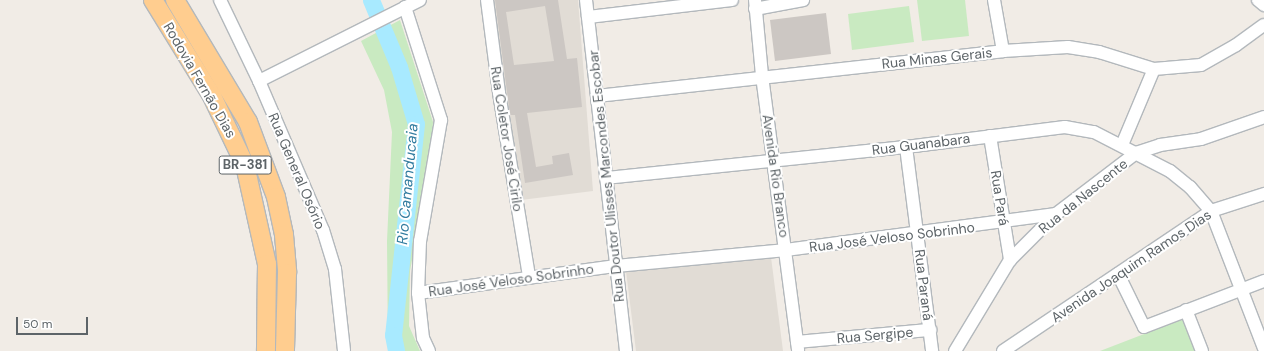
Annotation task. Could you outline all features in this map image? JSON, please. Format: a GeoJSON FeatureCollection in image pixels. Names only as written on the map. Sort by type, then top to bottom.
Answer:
{"type":"FeatureCollection","features":[{"type":"Feature","properties":{"kind":"highway","name":"Rodovia Fernão Dias"},"geometry":{"type":"LineString","coordinates":[[154,0],[212,96],[245,165],[267,264],[266,351]]}},
{"type":"Feature","properties":{"kind":"highway","name":"Rodovia Fernão Dias"},"geometry":{"type":"LineString","coordinates":[[175,0],[248,122],[276,197],[284,235],[287,273],[285,351]]}},
{"type":"Feature","properties":{"kind":"street","name":"Rua General Osório"},"geometry":{"type":"LineString","coordinates":[[220,0],[259,81],[323,230],[335,268],[344,351]]}},
{"type":"Feature","properties":{"kind":"street"},"geometry":{"type":"LineString","coordinates":[[259,81],[420,0]]}},
{"type":"Feature","properties":{"kind":"street","name":"Rua Coletor José Cirilo"},"geometry":{"type":"LineString","coordinates":[[487,0],[499,93],[529,277]]}},
{"type":"Feature","properties":{"kind":"street","name":"Rua Doutor Ulisses Marcondes Escobar"},"geometry":{"type":"LineString","coordinates":[[586,0],[626,351]]}},
{"type":"Feature","properties":{"kind":"street"},"geometry":{"type":"LineString","coordinates":[[588,17],[644,5],[732,0]]}},
{"type":"Feature","properties":{"kind":"street"},"geometry":{"type":"LineString","coordinates":[[755,4],[803,0]]}},
{"type":"Feature","properties":{"kind":"street"},"geometry":{"type":"LineString","coordinates":[[994,0],[1003,51]]}},
{"type":"Feature","properties":{"kind":"street"},"geometry":{"type":"LineString","coordinates":[[1258,0],[1264,5]]}},
{"type":"Feature","properties":{"kind":"street","name":"Avenida Rio Branco"},"geometry":{"type":"LineString","coordinates":[[755,4],[762,76],[786,250],[797,346]]}},
{"type":"Feature","properties":{"kind":"street"},"geometry":{"type":"LineString","coordinates":[[405,7],[441,120],[420,241],[418,293],[422,338],[430,351]]}},
{"type":"Feature","properties":{"kind":"street","name":"Rua Minas Gerais"},"geometry":{"type":"LineString","coordinates":[[597,96],[762,76],[1003,51],[1068,47],[1099,52],[1154,69],[1201,65],[1236,45],[1264,25]]}},
{"type":"Feature","properties":{"kind":"street"},"geometry":{"type":"LineString","coordinates":[[1122,145],[1154,69]]}},
{"type":"Feature","properties":{"kind":"street","name":"Rua da Nascente"},"geometry":{"type":"LineString","coordinates":[[955,351],[1010,260],[1056,214],[1136,153],[1160,145],[1201,139],[1264,116]]}},
{"type":"Feature","properties":{"kind":"street","name":"Rua Guanabara"},"geometry":{"type":"LineString","coordinates":[[606,178],[906,147],[1065,127],[1094,132],[1122,145],[1170,171],[1190,187],[1211,212],[1240,290],[1264,348]]}},
{"type":"Feature","properties":{"kind":"street","name":"Rua Pará"},"geometry":{"type":"LineString","coordinates":[[990,136],[1010,260]]}},
{"type":"Feature","properties":{"kind":"street","name":"Rua Paraná"},"geometry":{"type":"LineString","coordinates":[[906,147],[932,351]]}},
{"type":"Feature","properties":{"kind":"street","name":"Avenida Joaquim Ramos Dias"},"geometry":{"type":"LineString","coordinates":[[1003,351],[1211,212],[1264,194]]}},
{"type":"Feature","properties":{"kind":"street","name":"Rua José Veloso Sobrinho"},"geometry":{"type":"LineString","coordinates":[[418,293],[616,266],[786,250],[1056,214]]}},
{"type":"Feature","properties":{"kind":"street"},"geometry":{"type":"LineString","coordinates":[[1118,274],[1144,327],[1264,281]]}},
{"type":"Feature","properties":{"kind":"street"},"geometry":{"type":"LineString","coordinates":[[1186,310],[1202,351]]}},
{"type":"Feature","properties":{"kind":"street","name":"Rua Sergipe"},"geometry":{"type":"LineString","coordinates":[[797,346],[930,330]]}},
{"type":"Feature","properties":{"kind":"shaded area"},"geometry":{"type":"Polygon","coordinates":[[[491,0],[578,0],[593,191],[521,200],[491,0]]]}},
{"type":"Feature","properties":{"kind":"shaded area"},"geometry":{"type":"Polygon","coordinates":[[[771,257],[783,351],[636,351],[626,271],[771,257]]]}},
{"type":"Feature","properties":{"kind":"green space"},"geometry":{"type":"Polygon","coordinates":[[[917,0],[965,0],[969,36],[922,41],[917,0]]]}},
{"type":"Feature","properties":{"kind":"green space"},"geometry":{"type":"Polygon","coordinates":[[[909,6],[914,42],[852,50],[848,14],[909,6]]]}},
{"type":"Feature","properties":{"kind":"green space"},"geometry":{"type":"Polygon","coordinates":[[[400,20],[433,122],[432,152],[410,271],[409,326],[420,351],[388,351],[387,241],[392,132],[384,90],[361,41],[400,20]]]}},
{"type":"Feature","properties":{"kind":"green space"},"geometry":{"type":"Polygon","coordinates":[[[1183,319],[1195,351],[1100,351],[1183,319]]]}},
{"type":"Feature","properties":{"kind":"building"},"geometry":{"type":"Polygon","coordinates":[[[495,0],[558,0],[567,59],[577,58],[582,107],[527,113],[536,167],[553,164],[552,156],[569,153],[573,175],[525,183],[515,115],[510,115],[495,0]],[[545,6],[506,12],[514,65],[554,61],[545,6]]]}},
{"type":"Feature","properties":{"kind":"building"},"geometry":{"type":"Polygon","coordinates":[[[826,13],[831,54],[775,61],[770,20],[826,13]]]}},
{"type":"Feature","properties":{"kind":"waterway","name":"Rio Camanducaia"},"geometry":{"type":"LineString","coordinates":[[371,0],[399,67],[416,124],[393,335],[396,351]]}}]}
